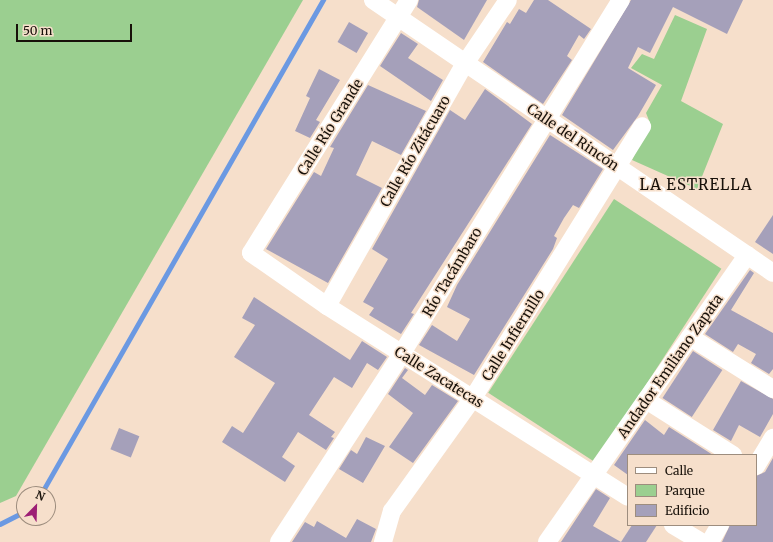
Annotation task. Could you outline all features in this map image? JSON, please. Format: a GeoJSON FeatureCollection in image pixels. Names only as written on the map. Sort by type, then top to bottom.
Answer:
{"type":"FeatureCollection","features":[{"type":"Feature","properties":{"kind":"street","name":"Calle del Rincón"},"geometry":{"type":"LineString","coordinates":[[373,0],[464,65],[546,118],[773,273]]}},
{"type":"Feature","properties":{"kind":"street","name":"Calle Río Grande"},"geometry":{"type":"LineString","coordinates":[[251,253],[409,0]]}},
{"type":"Feature","properties":{"kind":"street","name":"Calle Río Zitácuaro"},"geometry":{"type":"LineString","coordinates":[[327,306],[464,65],[508,0]]}},
{"type":"Feature","properties":{"kind":"street","name":"Río Tacámbaro"},"geometry":{"type":"LineString","coordinates":[[279,542],[402,353],[546,118],[621,0]]}},
{"type":"Feature","properties":{"kind":"street","name":"Calle Infiernillo"},"geometry":{"type":"LineString","coordinates":[[383,542],[392,511],[473,398],[618,167],[642,126]]}},
{"type":"Feature","properties":{"kind":"street","name":"Calle Zacatecas"},"geometry":{"type":"LineString","coordinates":[[251,253],[327,306],[627,496]]}},
{"type":"Feature","properties":{"kind":"street","name":"Andador Emiliano Zapata"},"geometry":{"type":"LineString","coordinates":[[547,542],[747,255]]}},
{"type":"Feature","properties":{"kind":"street"},"geometry":{"type":"LineString","coordinates":[[690,337],[773,389]]}},
{"type":"Feature","properties":{"kind":"street"},"geometry":{"type":"LineString","coordinates":[[646,400],[731,454]]}},
{"type":"Feature","properties":{"kind":"street"},"geometry":{"type":"LineString","coordinates":[[757,464],[773,438]]}},
{"type":"Feature","properties":{"kind":"street"},"geometry":{"type":"LineString","coordinates":[[675,526],[701,542]]}},
{"type":"Feature","properties":{"kind":"street"},"geometry":{"type":"LineString","coordinates":[[710,542],[719,526]]}},
{"type":"Feature","properties":{"kind":"green space"},"geometry":{"type":"Polygon","coordinates":[[[0,0],[303,0],[22,486],[16,486],[16,496],[0,503],[0,0]]]}},
{"type":"Feature","properties":{"kind":"green space"},"geometry":{"type":"Polygon","coordinates":[[[675,15],[707,29],[681,101],[723,124],[697,189],[632,160],[650,123],[646,113],[662,85],[631,68],[642,54],[654,59],[675,15]]]}},
{"type":"Feature","properties":{"kind":"green space"},"geometry":{"type":"Polygon","coordinates":[[[614,199],[721,269],[596,462],[488,393],[614,199]]]}},
{"type":"Feature","properties":{"kind":"building"},"geometry":{"type":"Polygon","coordinates":[[[419,0],[487,0],[464,40],[417,7],[419,0]]]}},
{"type":"Feature","properties":{"kind":"building"},"geometry":{"type":"Polygon","coordinates":[[[534,0],[548,0],[591,29],[584,39],[579,35],[567,56],[572,60],[543,104],[483,62],[507,22],[510,24],[519,9],[526,13],[534,0]]]}},
{"type":"Feature","properties":{"kind":"building"},"geometry":{"type":"Polygon","coordinates":[[[631,0],[743,0],[727,34],[673,7],[650,53],[638,47],[628,68],[656,85],[638,116],[613,150],[562,115],[631,0]]]}},
{"type":"Feature","properties":{"kind":"building"},"geometry":{"type":"Polygon","coordinates":[[[349,22],[368,33],[357,53],[338,42],[349,22]]]}},
{"type":"Feature","properties":{"kind":"building"},"geometry":{"type":"Polygon","coordinates":[[[401,33],[418,44],[408,58],[443,80],[431,101],[380,66],[401,33]]]}},
{"type":"Feature","properties":{"kind":"building"},"geometry":{"type":"Polygon","coordinates":[[[319,69],[340,80],[316,120],[320,122],[310,138],[295,131],[310,98],[306,96],[319,69]]]}},
{"type":"Feature","properties":{"kind":"building"},"geometry":{"type":"Polygon","coordinates":[[[368,85],[426,111],[401,155],[372,141],[356,175],[382,188],[328,283],[266,249],[314,172],[321,176],[334,148],[330,147],[368,85]]]}},
{"type":"Feature","properties":{"kind":"building"},"geometry":{"type":"Polygon","coordinates":[[[485,89],[532,124],[411,313],[414,314],[401,334],[369,315],[374,308],[363,302],[388,259],[372,249],[450,110],[465,120],[485,89]]]}},
{"type":"Feature","properties":{"kind":"building"},"geometry":{"type":"Polygon","coordinates":[[[550,135],[603,169],[579,208],[573,205],[564,218],[554,236],[557,238],[553,249],[474,375],[419,345],[432,325],[457,341],[470,319],[447,307],[457,285],[550,135]]]}},
{"type":"Feature","properties":{"kind":"building"},"geometry":{"type":"Polygon","coordinates":[[[773,215],[773,254],[755,242],[773,215]]]}},
{"type":"Feature","properties":{"kind":"building"},"geometry":{"type":"Polygon","coordinates":[[[750,270],[754,273],[731,310],[773,333],[773,369],[769,374],[751,363],[756,354],[738,344],[733,352],[705,334],[750,270]]]}},
{"type":"Feature","properties":{"kind":"building"},"geometry":{"type":"Polygon","coordinates":[[[254,297],[350,360],[362,341],[387,357],[378,370],[367,363],[352,388],[334,377],[309,415],[335,432],[331,437],[334,438],[326,450],[298,432],[282,457],[295,466],[285,482],[222,442],[232,426],[243,433],[275,383],[234,357],[255,325],[242,318],[254,297]]]}},
{"type":"Feature","properties":{"kind":"building"},"geometry":{"type":"Polygon","coordinates":[[[693,351],[722,370],[692,417],[663,398],[693,351]]]}},
{"type":"Feature","properties":{"kind":"building"},"geometry":{"type":"Polygon","coordinates":[[[405,368],[408,370],[402,378],[425,395],[432,385],[458,401],[413,463],[389,447],[413,413],[388,394],[405,368]]]}},
{"type":"Feature","properties":{"kind":"building"},"geometry":{"type":"Polygon","coordinates":[[[741,381],[773,399],[773,414],[760,437],[739,425],[731,441],[713,430],[741,381]]]}},
{"type":"Feature","properties":{"kind":"building"},"geometry":{"type":"Polygon","coordinates":[[[645,420],[664,435],[669,427],[711,454],[627,454],[627,474],[614,465],[645,420]]]}},
{"type":"Feature","properties":{"kind":"building"},"geometry":{"type":"Polygon","coordinates":[[[119,428],[139,436],[131,458],[110,449],[119,428]]]}},
{"type":"Feature","properties":{"kind":"building"},"geometry":{"type":"Polygon","coordinates":[[[366,437],[385,446],[363,483],[339,469],[351,450],[357,454],[366,437]]]}},
{"type":"Feature","properties":{"kind":"building"},"geometry":{"type":"Polygon","coordinates":[[[773,458],[773,542],[722,542],[730,526],[757,526],[757,476],[765,472],[773,458]]]}},
{"type":"Feature","properties":{"kind":"building"},"geometry":{"type":"Polygon","coordinates":[[[596,489],[610,498],[593,526],[621,542],[561,542],[596,489]]]}},
{"type":"Feature","properties":{"kind":"building"},"geometry":{"type":"Polygon","coordinates":[[[357,519],[376,529],[371,542],[292,542],[305,522],[314,527],[317,521],[346,538],[357,519]]]}},
{"type":"Feature","properties":{"kind":"building"},"geometry":{"type":"Polygon","coordinates":[[[631,526],[656,526],[646,542],[621,542],[631,526]]]}},
{"type":"Feature","properties":{"kind":"waterway"},"geometry":{"type":"LineString","coordinates":[[46,486],[323,0]]}},
{"type":"Feature","properties":{"kind":"waterway"},"geometry":{"type":"LineString","coordinates":[[0,524],[16,516]]}},
{"type":"Feature","properties":{"kind":"district","name":"LA ESTRELLA"},"geometry":{"type":"Point","coordinates":[696,185]}}]}
